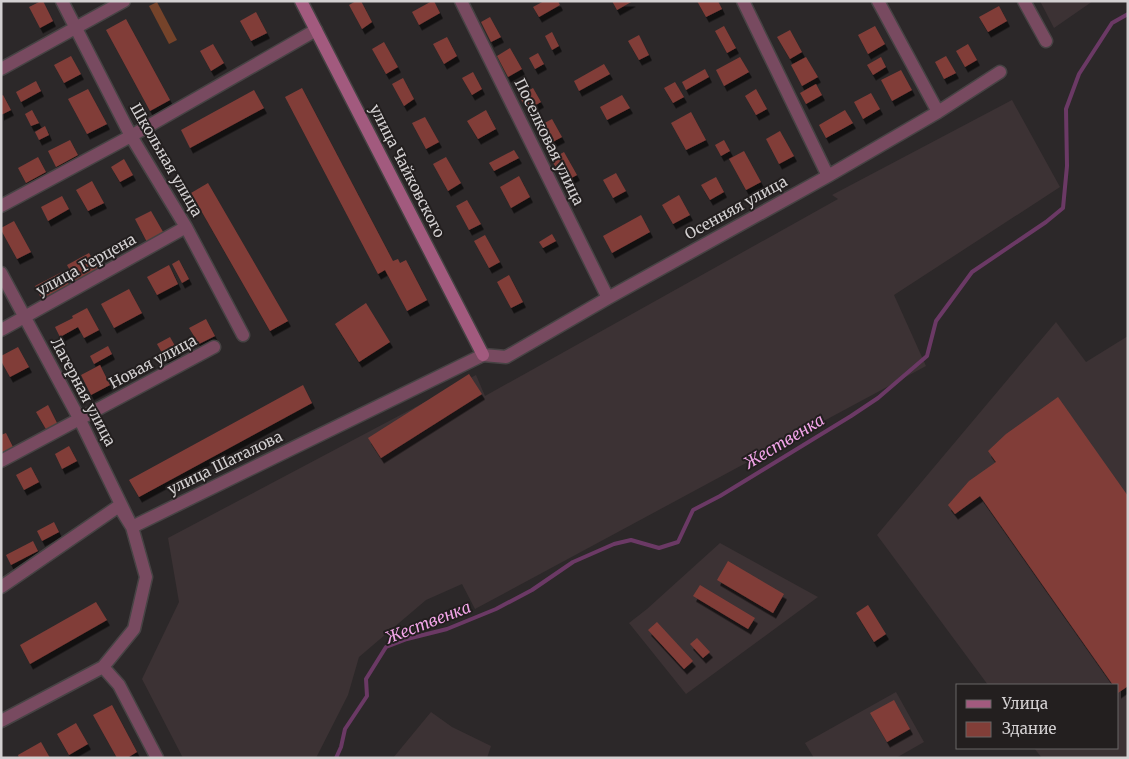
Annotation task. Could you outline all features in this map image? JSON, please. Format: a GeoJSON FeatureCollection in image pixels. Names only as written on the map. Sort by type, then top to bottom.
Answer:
{"type":"FeatureCollection","features":[{"type":"Feature","properties":{"kind":"street","name":"Школьная улица"},"geometry":{"type":"LineString","coordinates":[[62,1],[131,136],[186,227],[242,335]]}},
{"type":"Feature","properties":{"kind":"street"},"geometry":{"type":"LineString","coordinates":[[1,69],[124,1]]}},
{"type":"Feature","properties":{"kind":"street","name":"улица Чайковского"},"geometry":{"type":"LineString","coordinates":[[301,1],[483,355]]}},
{"type":"Feature","properties":{"kind":"street","name":"Поселковая улица"},"geometry":{"type":"LineString","coordinates":[[461,1],[608,298]]}},
{"type":"Feature","properties":{"kind":"street"},"geometry":{"type":"LineString","coordinates":[[743,1],[828,176]]}},
{"type":"Feature","properties":{"kind":"street"},"geometry":{"type":"LineString","coordinates":[[878,1],[938,112]]}},
{"type":"Feature","properties":{"kind":"street"},"geometry":{"type":"LineString","coordinates":[[1024,1],[1046,41]]}},
{"type":"Feature","properties":{"kind":"street"},"geometry":{"type":"LineString","coordinates":[[1,206],[131,136],[316,30]]}},
{"type":"Feature","properties":{"kind":"street","name":"Осенняя улица"},"geometry":{"type":"LineString","coordinates":[[483,355],[506,357],[828,176],[938,112],[1000,72]]}},
{"type":"Feature","properties":{"kind":"street","name":"улица Герцена"},"geometry":{"type":"LineString","coordinates":[[1,330],[186,227]]}},
{"type":"Feature","properties":{"kind":"street","name":"Лагерная улица"},"geometry":{"type":"LineString","coordinates":[[1,273],[80,420],[132,527]]}},
{"type":"Feature","properties":{"kind":"street","name":"Новая улица"},"geometry":{"type":"LineString","coordinates":[[1,461],[214,347]]}},
{"type":"Feature","properties":{"kind":"street","name":"улица Шаталова"},"geometry":{"type":"LineString","coordinates":[[132,527],[483,355]]}},
{"type":"Feature","properties":{"kind":"street"},"geometry":{"type":"LineString","coordinates":[[1,587],[119,506],[132,527],[146,578],[134,629],[103,667],[1,722]]}},
{"type":"Feature","properties":{"kind":"street"},"geometry":{"type":"LineString","coordinates":[[103,667],[119,685],[158,758]]}},
{"type":"Feature","properties":{"kind":"shaded area"},"geometry":{"type":"Polygon","coordinates":[[[1040,1],[1093,1],[1054,28],[1040,1]]]}},
{"type":"Feature","properties":{"kind":"shaded area"},"geometry":{"type":"Polygon","coordinates":[[[157,2],[177,40],[169,44],[149,6],[157,2]]]}},
{"type":"Feature","properties":{"kind":"shaded area"},"geometry":{"type":"Polygon","coordinates":[[[1012,100],[1060,187],[894,295],[926,366],[475,609],[462,584],[426,600],[359,657],[348,695],[316,758],[183,758],[142,679],[179,602],[168,538],[476,375],[485,396],[838,199],[832,195],[1012,100]]]}},
{"type":"Feature","properties":{"kind":"shaded area"},"geometry":{"type":"Polygon","coordinates":[[[1056,322],[1086,362],[1128,336],[1128,758],[1042,758],[1035,749],[1119,749],[1119,684],[987,684],[877,535],[1056,322]]]}},
{"type":"Feature","properties":{"kind":"shaded area"},"geometry":{"type":"Polygon","coordinates":[[[720,543],[818,597],[686,694],[629,623],[720,543]]]}},
{"type":"Feature","properties":{"kind":"shaded area"},"geometry":{"type":"Polygon","coordinates":[[[896,692],[924,742],[896,758],[814,758],[805,743],[896,692]]]}},
{"type":"Feature","properties":{"kind":"shaded area"},"geometry":{"type":"Polygon","coordinates":[[[431,712],[452,727],[491,746],[487,758],[393,758],[431,712]]]}},
{"type":"Feature","properties":{"kind":"building"},"geometry":{"type":"Polygon","coordinates":[[[43,1],[53,21],[40,28],[29,7],[43,1]]]}},
{"type":"Feature","properties":{"kind":"building"},"geometry":{"type":"Polygon","coordinates":[[[356,1],[361,1],[372,22],[362,29],[349,5],[356,1]]]}},
{"type":"Feature","properties":{"kind":"building"},"geometry":{"type":"Polygon","coordinates":[[[434,1],[440,13],[419,25],[412,12],[434,1]]]}},
{"type":"Feature","properties":{"kind":"building"},"geometry":{"type":"Polygon","coordinates":[[[544,1],[558,1],[560,5],[539,17],[533,7],[544,1]]]}},
{"type":"Feature","properties":{"kind":"building"},"geometry":{"type":"Polygon","coordinates":[[[612,1],[633,1],[617,10],[612,1]]]}},
{"type":"Feature","properties":{"kind":"building"},"geometry":{"type":"Polygon","coordinates":[[[697,1],[718,1],[722,9],[706,17],[697,1]]]}},
{"type":"Feature","properties":{"kind":"building"},"geometry":{"type":"Polygon","coordinates":[[[999,6],[1007,21],[988,32],[979,17],[999,6]]]}},
{"type":"Feature","properties":{"kind":"building"},"geometry":{"type":"Polygon","coordinates":[[[256,12],[267,33],[251,41],[240,21],[256,12]]]}},
{"type":"Feature","properties":{"kind":"building"},"geometry":{"type":"Polygon","coordinates":[[[490,17],[501,37],[491,42],[481,22],[490,17]]]}},
{"type":"Feature","properties":{"kind":"building"},"geometry":{"type":"Polygon","coordinates":[[[126,19],[170,100],[150,111],[106,30],[126,19]]]}},
{"type":"Feature","properties":{"kind":"building"},"geometry":{"type":"Polygon","coordinates":[[[724,26],[736,48],[727,53],[715,31],[724,26]]]}},
{"type":"Feature","properties":{"kind":"building"},"geometry":{"type":"Polygon","coordinates":[[[875,26],[885,44],[868,54],[858,35],[875,26]]]}},
{"type":"Feature","properties":{"kind":"building"},"geometry":{"type":"Polygon","coordinates":[[[790,30],[802,52],[790,59],[777,37],[790,30]]]}},
{"type":"Feature","properties":{"kind":"building"},"geometry":{"type":"Polygon","coordinates":[[[552,32],[559,46],[552,50],[545,36],[552,32]]]}},
{"type":"Feature","properties":{"kind":"building"},"geometry":{"type":"Polygon","coordinates":[[[639,35],[649,55],[639,60],[628,41],[639,35]]]}},
{"type":"Feature","properties":{"kind":"building"},"geometry":{"type":"Polygon","coordinates":[[[447,37],[457,56],[444,64],[433,44],[447,37]]]}},
{"type":"Feature","properties":{"kind":"building"},"geometry":{"type":"Polygon","coordinates":[[[384,42],[398,67],[386,74],[372,49],[384,42]]]}},
{"type":"Feature","properties":{"kind":"building"},"geometry":{"type":"Polygon","coordinates":[[[213,44],[224,63],[211,71],[200,51],[213,44]]]}},
{"type":"Feature","properties":{"kind":"building"},"geometry":{"type":"Polygon","coordinates":[[[968,44],[977,60],[965,67],[956,51],[968,44]]]}},
{"type":"Feature","properties":{"kind":"building"},"geometry":{"type":"Polygon","coordinates":[[[510,48],[522,69],[508,77],[497,56],[510,48]]]}},
{"type":"Feature","properties":{"kind":"building"},"geometry":{"type":"Polygon","coordinates":[[[538,53],[544,64],[535,69],[529,58],[538,53]]]}},
{"type":"Feature","properties":{"kind":"building"},"geometry":{"type":"Polygon","coordinates":[[[71,56],[81,74],[64,83],[54,65],[71,56]]]}},
{"type":"Feature","properties":{"kind":"building"},"geometry":{"type":"Polygon","coordinates":[[[946,56],[956,73],[944,79],[935,62],[946,56]]]}},
{"type":"Feature","properties":{"kind":"building"},"geometry":{"type":"Polygon","coordinates":[[[740,57],[749,72],[724,86],[716,70],[740,57]]]}},
{"type":"Feature","properties":{"kind":"building"},"geometry":{"type":"Polygon","coordinates":[[[806,57],[818,77],[802,86],[791,65],[806,57]]]}},
{"type":"Feature","properties":{"kind":"building"},"geometry":{"type":"Polygon","coordinates":[[[881,57],[886,67],[873,75],[867,65],[881,57]]]}},
{"type":"Feature","properties":{"kind":"building"},"geometry":{"type":"Polygon","coordinates":[[[604,64],[610,74],[579,91],[574,81],[604,64]]]}},
{"type":"Feature","properties":{"kind":"building"},"geometry":{"type":"Polygon","coordinates":[[[705,69],[709,77],[686,90],[682,82],[705,69]]]}},
{"type":"Feature","properties":{"kind":"building"},"geometry":{"type":"Polygon","coordinates":[[[901,70],[912,90],[892,101],[881,80],[901,70]]]}},
{"type":"Feature","properties":{"kind":"building"},"geometry":{"type":"Polygon","coordinates":[[[473,72],[482,89],[472,95],[462,78],[473,72]]]}},
{"type":"Feature","properties":{"kind":"building"},"geometry":{"type":"Polygon","coordinates":[[[403,78],[414,99],[404,106],[392,84],[403,78]]]}},
{"type":"Feature","properties":{"kind":"building"},"geometry":{"type":"Polygon","coordinates":[[[36,81],[41,91],[21,102],[16,92],[36,81]]]}},
{"type":"Feature","properties":{"kind":"building"},"geometry":{"type":"Polygon","coordinates":[[[675,82],[684,97],[673,103],[664,88],[675,82]]]}},
{"type":"Feature","properties":{"kind":"building"},"geometry":{"type":"Polygon","coordinates":[[[816,84],[822,95],[806,104],[800,93],[816,84]]]}},
{"type":"Feature","properties":{"kind":"building"},"geometry":{"type":"Polygon","coordinates":[[[302,88],[393,261],[398,259],[400,263],[406,260],[427,300],[407,311],[385,270],[378,274],[285,97],[302,88]]]}},
{"type":"Feature","properties":{"kind":"building"},"geometry":{"type":"Polygon","coordinates":[[[533,88],[541,102],[527,110],[519,96],[533,88]]]}},
{"type":"Feature","properties":{"kind":"building"},"geometry":{"type":"Polygon","coordinates":[[[88,89],[107,124],[87,134],[68,99],[88,89]]]}},
{"type":"Feature","properties":{"kind":"building"},"geometry":{"type":"Polygon","coordinates":[[[756,89],[767,109],[756,115],[745,96],[756,89]]]}},
{"type":"Feature","properties":{"kind":"building"},"geometry":{"type":"Polygon","coordinates":[[[254,90],[264,108],[190,148],[181,130],[254,90]]]}},
{"type":"Feature","properties":{"kind":"building"},"geometry":{"type":"Polygon","coordinates":[[[871,93],[880,109],[863,119],[854,102],[871,93]]]}},
{"type":"Feature","properties":{"kind":"building"},"geometry":{"type":"Polygon","coordinates":[[[3,95],[11,110],[1,115],[1,96],[3,95]]]}},
{"type":"Feature","properties":{"kind":"building"},"geometry":{"type":"Polygon","coordinates":[[[622,95],[630,108],[607,120],[600,107],[622,95]]]}},
{"type":"Feature","properties":{"kind":"building"},"geometry":{"type":"Polygon","coordinates":[[[32,110],[39,123],[31,126],[25,114],[32,110]]]}},
{"type":"Feature","properties":{"kind":"building"},"geometry":{"type":"Polygon","coordinates":[[[486,110],[496,129],[478,139],[467,121],[486,110]]]}},
{"type":"Feature","properties":{"kind":"building"},"geometry":{"type":"Polygon","coordinates":[[[845,110],[853,123],[826,138],[819,125],[845,110]]]}},
{"type":"Feature","properties":{"kind":"building"},"geometry":{"type":"Polygon","coordinates":[[[691,112],[706,140],[686,150],[671,123],[691,112]]]}},
{"type":"Feature","properties":{"kind":"building"},"geometry":{"type":"Polygon","coordinates":[[[425,117],[439,142],[426,149],[412,123],[425,117]]]}},
{"type":"Feature","properties":{"kind":"building"},"geometry":{"type":"Polygon","coordinates":[[[552,119],[562,137],[547,145],[537,127],[552,119]]]}},
{"type":"Feature","properties":{"kind":"building"},"geometry":{"type":"Polygon","coordinates":[[[45,126],[49,135],[39,140],[35,132],[45,126]]]}},
{"type":"Feature","properties":{"kind":"building"},"geometry":{"type":"Polygon","coordinates":[[[780,131],[794,156],[779,164],[766,139],[780,131]]]}},
{"type":"Feature","properties":{"kind":"building"},"geometry":{"type":"Polygon","coordinates":[[[70,140],[78,155],[56,167],[48,151],[70,140]]]}},
{"type":"Feature","properties":{"kind":"building"},"geometry":{"type":"Polygon","coordinates":[[[724,140],[730,151],[721,156],[715,145],[724,140]]]}},
{"type":"Feature","properties":{"kind":"building"},"geometry":{"type":"Polygon","coordinates":[[[514,150],[519,158],[494,171],[489,163],[514,150]]]}},
{"type":"Feature","properties":{"kind":"building"},"geometry":{"type":"Polygon","coordinates":[[[744,151],[761,182],[746,190],[729,159],[744,151]]]}},
{"type":"Feature","properties":{"kind":"building"},"geometry":{"type":"Polygon","coordinates":[[[564,152],[577,175],[564,182],[551,159],[564,152]]]}},
{"type":"Feature","properties":{"kind":"building"},"geometry":{"type":"Polygon","coordinates":[[[38,157],[46,172],[26,183],[18,168],[38,157]]]}},
{"type":"Feature","properties":{"kind":"building"},"geometry":{"type":"Polygon","coordinates":[[[446,157],[461,183],[448,191],[433,164],[446,157]]]}},
{"type":"Feature","properties":{"kind":"building"},"geometry":{"type":"Polygon","coordinates":[[[124,159],[133,175],[120,182],[111,167],[124,159]]]}},
{"type":"Feature","properties":{"kind":"building"},"geometry":{"type":"Polygon","coordinates":[[[616,173],[626,191],[613,198],[603,180],[616,173]]]}},
{"type":"Feature","properties":{"kind":"building"},"geometry":{"type":"Polygon","coordinates":[[[519,176],[530,197],[511,208],[500,187],[519,176]]]}},
{"type":"Feature","properties":{"kind":"building"},"geometry":{"type":"Polygon","coordinates":[[[716,177],[724,192],[710,200],[701,185],[716,177]]]}},
{"type":"Feature","properties":{"kind":"building"},"geometry":{"type":"Polygon","coordinates":[[[92,181],[104,203],[88,211],[76,190],[92,181]]]}},
{"type":"Feature","properties":{"kind":"building"},"geometry":{"type":"Polygon","coordinates":[[[208,183],[288,321],[270,331],[191,193],[208,183]]]}},
{"type":"Feature","properties":{"kind":"building"},"geometry":{"type":"Polygon","coordinates":[[[679,195],[690,215],[673,224],[662,205],[679,195]]]}},
{"type":"Feature","properties":{"kind":"building"},"geometry":{"type":"Polygon","coordinates":[[[62,196],[69,209],[48,221],[41,207],[62,196]]]}},
{"type":"Feature","properties":{"kind":"building"},"geometry":{"type":"Polygon","coordinates":[[[467,200],[481,224],[469,230],[456,206],[467,200]]]}},
{"type":"Feature","properties":{"kind":"building"},"geometry":{"type":"Polygon","coordinates":[[[151,211],[166,237],[149,246],[135,219],[151,211]]]}},
{"type":"Feature","properties":{"kind":"building"},"geometry":{"type":"Polygon","coordinates":[[[641,215],[650,232],[612,253],[603,236],[641,215]]]}},
{"type":"Feature","properties":{"kind":"building"},"geometry":{"type":"Polygon","coordinates":[[[14,221],[31,252],[17,259],[1,230],[1,228],[14,221]]]}},
{"type":"Feature","properties":{"kind":"building"},"geometry":{"type":"Polygon","coordinates":[[[552,234],[556,241],[543,248],[539,242],[552,234]]]}},
{"type":"Feature","properties":{"kind":"building"},"geometry":{"type":"Polygon","coordinates":[[[485,235],[500,262],[489,268],[474,241],[485,235]]]}},
{"type":"Feature","properties":{"kind":"building"},"geometry":{"type":"Polygon","coordinates":[[[89,253],[99,271],[77,283],[67,265],[89,253]]]}},
{"type":"Feature","properties":{"kind":"building"},"geometry":{"type":"Polygon","coordinates":[[[179,260],[189,279],[182,283],[172,264],[179,260]]]}},
{"type":"Feature","properties":{"kind":"building"},"geometry":{"type":"Polygon","coordinates":[[[169,265],[178,284],[157,295],[147,277],[169,265]]]}},
{"type":"Feature","properties":{"kind":"building"},"geometry":{"type":"Polygon","coordinates":[[[62,272],[71,288],[43,302],[35,286],[62,272]]]}},
{"type":"Feature","properties":{"kind":"building"},"geometry":{"type":"Polygon","coordinates":[[[509,275],[523,302],[511,308],[497,282],[509,275]]]}},
{"type":"Feature","properties":{"kind":"building"},"geometry":{"type":"Polygon","coordinates":[[[129,289],[142,313],[114,328],[101,304],[129,289]]]}},
{"type":"Feature","properties":{"kind":"building"},"geometry":{"type":"Polygon","coordinates":[[[366,303],[390,342],[359,362],[335,324],[366,303]]]}},
{"type":"Feature","properties":{"kind":"building"},"geometry":{"type":"Polygon","coordinates":[[[87,308],[99,330],[84,338],[78,327],[60,337],[55,327],[87,308]]]}},
{"type":"Feature","properties":{"kind":"building"},"geometry":{"type":"Polygon","coordinates":[[[206,319],[215,336],[199,344],[189,328],[206,319]]]}},
{"type":"Feature","properties":{"kind":"building"},"geometry":{"type":"Polygon","coordinates":[[[170,337],[179,353],[166,360],[157,344],[170,337]]]}},
{"type":"Feature","properties":{"kind":"building"},"geometry":{"type":"Polygon","coordinates":[[[108,346],[112,354],[94,364],[90,356],[108,346]]]}},
{"type":"Feature","properties":{"kind":"building"},"geometry":{"type":"Polygon","coordinates":[[[18,347],[29,367],[10,377],[1,361],[1,356],[18,347]]]}},
{"type":"Feature","properties":{"kind":"building"},"geometry":{"type":"Polygon","coordinates":[[[100,365],[110,385],[91,395],[81,375],[100,365]]]}},
{"type":"Feature","properties":{"kind":"building"},"geometry":{"type":"Polygon","coordinates":[[[469,374],[482,394],[381,458],[368,438],[469,374]]]}},
{"type":"Feature","properties":{"kind":"building"},"geometry":{"type":"Polygon","coordinates":[[[303,385],[312,403],[139,497],[129,480],[303,385]]]}},
{"type":"Feature","properties":{"kind":"building"},"geometry":{"type":"Polygon","coordinates":[[[1058,397],[1128,496],[1128,686],[1119,692],[1119,684],[1112,684],[980,496],[955,514],[948,505],[969,481],[996,462],[988,451],[1006,434],[1058,397]]]}},
{"type":"Feature","properties":{"kind":"building"},"geometry":{"type":"Polygon","coordinates":[[[48,405],[58,425],[47,431],[36,412],[48,405]]]}},
{"type":"Feature","properties":{"kind":"building"},"geometry":{"type":"Polygon","coordinates":[[[6,433],[13,447],[1,453],[1,435],[6,433]]]}},
{"type":"Feature","properties":{"kind":"building"},"geometry":{"type":"Polygon","coordinates":[[[69,446],[77,461],[62,469],[55,454],[69,446]]]}},
{"type":"Feature","properties":{"kind":"building"},"geometry":{"type":"Polygon","coordinates":[[[31,467],[39,482],[24,490],[16,475],[31,467]]]}},
{"type":"Feature","properties":{"kind":"building"},"geometry":{"type":"Polygon","coordinates":[[[54,522],[59,532],[42,541],[37,531],[54,522]]]}},
{"type":"Feature","properties":{"kind":"building"},"geometry":{"type":"Polygon","coordinates":[[[33,541],[38,551],[11,565],[6,555],[33,541]]]}},
{"type":"Feature","properties":{"kind":"building"},"geometry":{"type":"Polygon","coordinates":[[[728,561],[784,594],[773,613],[717,580],[728,561]]]}},
{"type":"Feature","properties":{"kind":"building"},"geometry":{"type":"Polygon","coordinates":[[[700,585],[755,618],[748,629],[693,596],[700,585]]]}},
{"type":"Feature","properties":{"kind":"building"},"geometry":{"type":"Polygon","coordinates":[[[96,602],[107,620],[30,664],[20,645],[96,602]]]}},
{"type":"Feature","properties":{"kind":"building"},"geometry":{"type":"Polygon","coordinates":[[[868,605],[886,634],[874,642],[856,613],[868,605]]]}},
{"type":"Feature","properties":{"kind":"building"},"geometry":{"type":"Polygon","coordinates":[[[657,622],[693,661],[684,669],[648,630],[657,622]]]}},
{"type":"Feature","properties":{"kind":"building"},"geometry":{"type":"Polygon","coordinates":[[[697,638],[710,652],[703,658],[690,644],[697,638]]]}},
{"type":"Feature","properties":{"kind":"building"},"geometry":{"type":"Polygon","coordinates":[[[894,700],[910,729],[887,742],[870,713],[894,700]]]}},
{"type":"Feature","properties":{"kind":"building"},"geometry":{"type":"Polygon","coordinates":[[[112,705],[137,752],[127,758],[117,758],[93,715],[112,705]]]}},
{"type":"Feature","properties":{"kind":"building"},"geometry":{"type":"Polygon","coordinates":[[[76,723],[88,744],[69,755],[57,734],[76,723]]]}},
{"type":"Feature","properties":{"kind":"building"},"geometry":{"type":"Polygon","coordinates":[[[41,742],[50,758],[19,758],[18,755],[41,742]]]}},
{"type":"Feature","properties":{"kind":"waterway","name":"Жественка"},"geometry":{"type":"LineString","coordinates":[[336,758],[341,747],[345,729],[367,696],[366,679],[386,647],[407,639],[447,629],[496,609],[532,590],[573,562],[614,544],[631,540],[659,548],[678,542],[693,510],[720,496],[851,416],[878,398],[927,356],[936,321],[972,272],[1046,222],[1063,208],[1067,166],[1066,109],[1079,74],[1112,23],[1128,14]]}}]}
